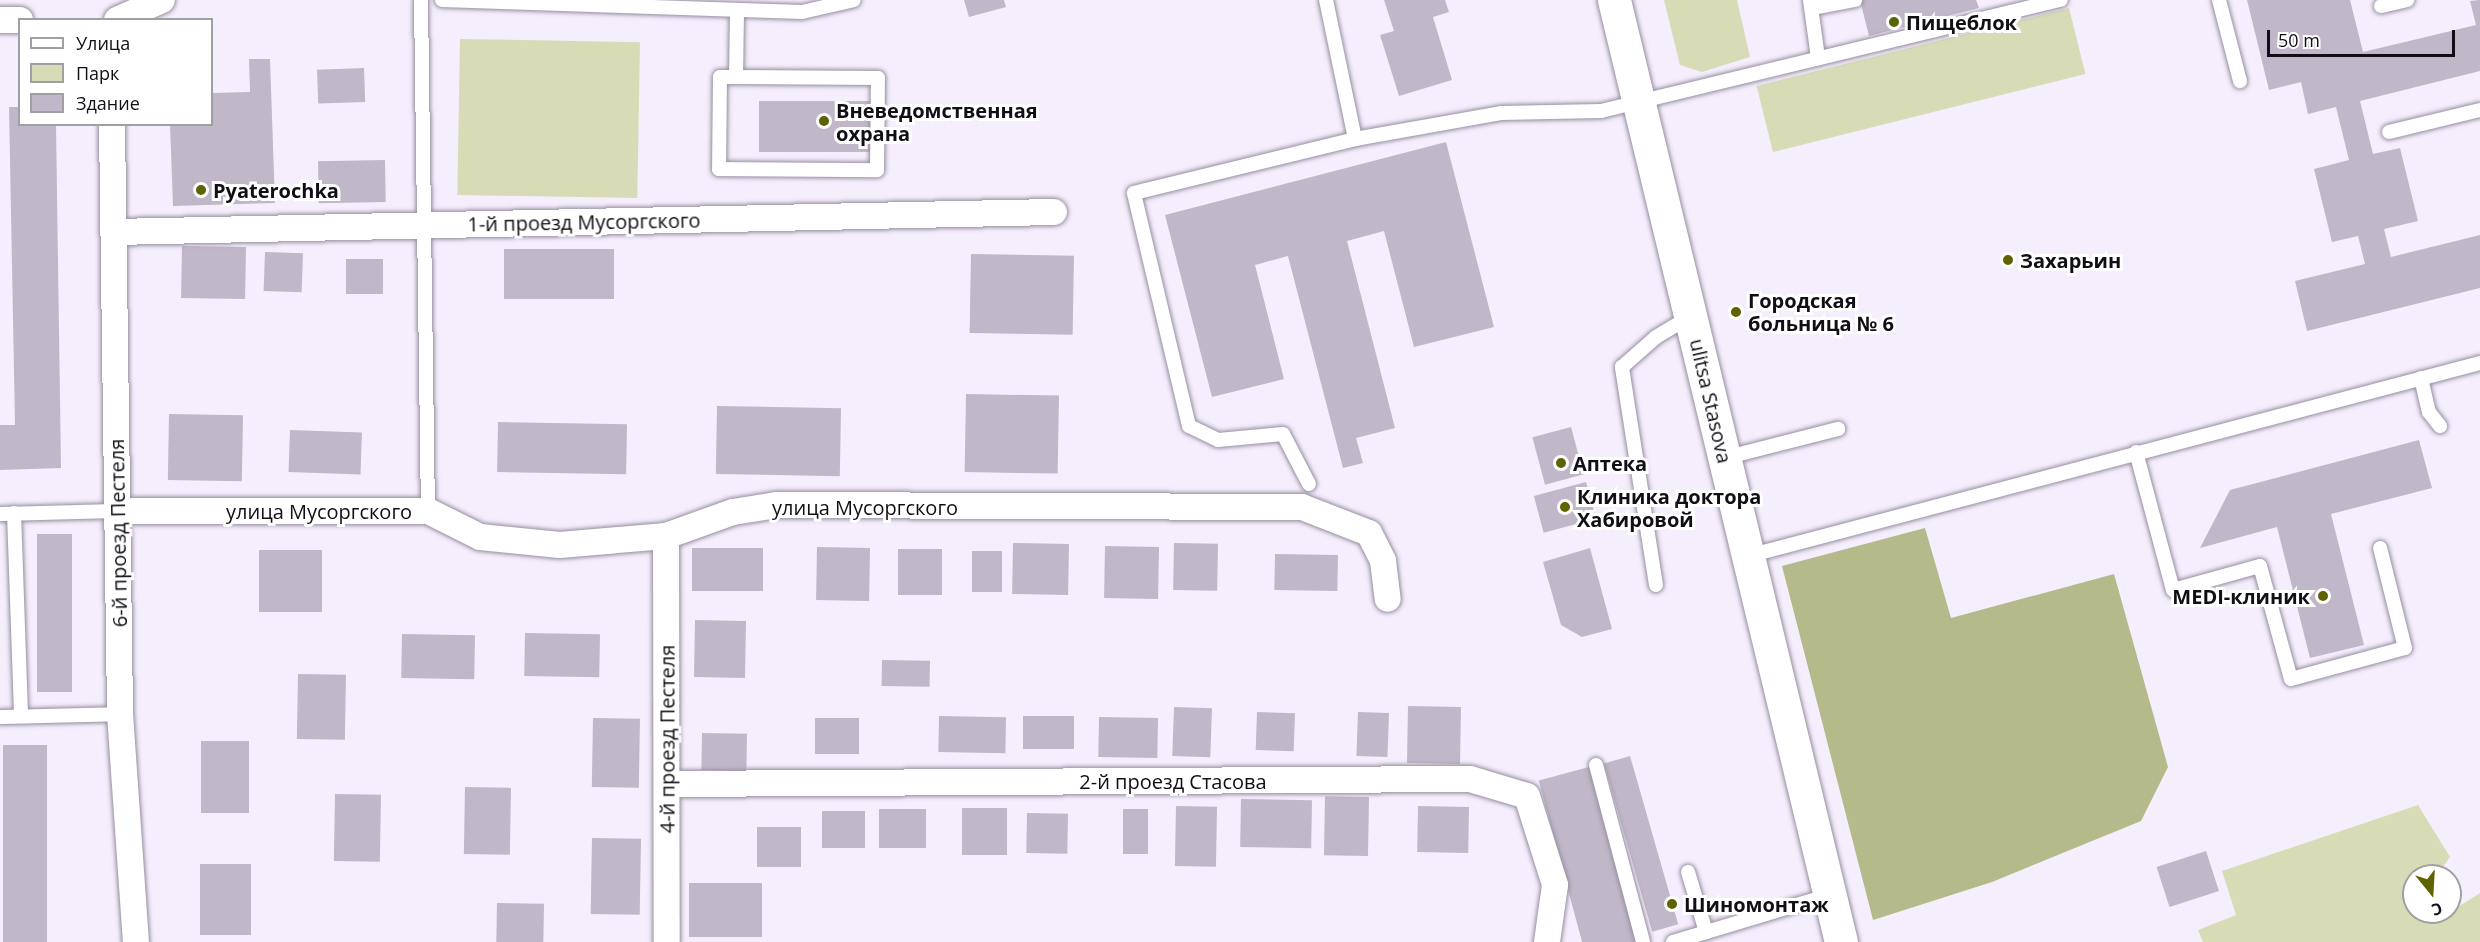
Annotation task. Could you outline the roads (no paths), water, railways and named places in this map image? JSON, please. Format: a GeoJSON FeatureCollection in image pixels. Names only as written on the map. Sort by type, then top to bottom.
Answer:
{"type":"FeatureCollection","features":[{"type":"Feature","properties":{"kind":"main road","name":"ulitsa Stasova"},"geometry":{"type":"LineString","coordinates":[[1614,0],[1841,942]]}},
{"type":"Feature","properties":{"kind":"street"},"geometry":{"type":"LineString","coordinates":[[122,18],[162,0]]}},
{"type":"Feature","properties":{"kind":"street"},"geometry":{"type":"LineString","coordinates":[[0,20],[18,20]]}},
{"type":"Feature","properties":{"kind":"street","name":"6-й проезд Пестеля"},"geometry":{"type":"LineString","coordinates":[[112,126],[120,714],[136,942]]}},
{"type":"Feature","properties":{"kind":"street","name":"1-й проезд Мусоргского"},"geometry":{"type":"LineString","coordinates":[[114,232],[1054,212]]}},
{"type":"Feature","properties":{"kind":"street","name":"улица Мусоргского"},"geometry":{"type":"LineString","coordinates":[[118,511],[428,511],[480,537],[525,544],[609,544],[666,536],[733,512],[777,506],[1302,507],[1369,533],[1383,561],[1388,599]]}},
{"type":"Feature","properties":{"kind":"street","name":"4-й проезд Пестеля"},"geometry":{"type":"LineString","coordinates":[[666,536],[667,942]]}},
{"type":"Feature","properties":{"kind":"street","name":"2-й проезд Стасова"},"geometry":{"type":"LineString","coordinates":[[667,783],[1470,779],[1527,796],[1555,885],[1546,942]]}},
{"type":"Feature","properties":{"kind":"lane"},"geometry":{"type":"LineString","coordinates":[[421,0],[427,225],[428,511]]}},
{"type":"Feature","properties":{"kind":"lane"},"geometry":{"type":"LineString","coordinates":[[442,0],[802,12],[854,0]]}},
{"type":"Feature","properties":{"kind":"lane"},"geometry":{"type":"LineString","coordinates":[[1326,0],[1355,139]]}},
{"type":"Feature","properties":{"kind":"lane"},"geometry":{"type":"LineString","coordinates":[[1818,58],[1811,4],[1855,0]]}},
{"type":"Feature","properties":{"kind":"lane"},"geometry":{"type":"LineString","coordinates":[[1309,484],[1283,434],[1218,440],[1189,426],[1134,193],[1438,121],[1501,113],[1601,111],[2061,0]]}},
{"type":"Feature","properties":{"kind":"lane"},"geometry":{"type":"LineString","coordinates":[[2219,0],[2240,81]]}},
{"type":"Feature","properties":{"kind":"lane"},"geometry":{"type":"LineString","coordinates":[[2381,6],[2407,0]]}},
{"type":"Feature","properties":{"kind":"lane"},"geometry":{"type":"LineString","coordinates":[[736,77],[737,11]]}},
{"type":"Feature","properties":{"kind":"lane"},"geometry":{"type":"LineString","coordinates":[[720,77],[736,77],[878,78],[877,170],[719,169],[720,77]]}},
{"type":"Feature","properties":{"kind":"lane"},"geometry":{"type":"LineString","coordinates":[[2389,132],[2480,110]]}},
{"type":"Feature","properties":{"kind":"lane"},"geometry":{"type":"LineString","coordinates":[[1656,585],[1622,367],[1656,337],[1691,316]]}},
{"type":"Feature","properties":{"kind":"lane"},"geometry":{"type":"LineString","coordinates":[[1748,557],[1911,508],[2480,363]]}},
{"type":"Feature","properties":{"kind":"lane"},"geometry":{"type":"LineString","coordinates":[[2421,378],[2429,412],[2440,426]]}},
{"type":"Feature","properties":{"kind":"lane"},"geometry":{"type":"LineString","coordinates":[[1724,458],[1838,429]]}},
{"type":"Feature","properties":{"kind":"lane"},"geometry":{"type":"LineString","coordinates":[[2136,452],[2173,590],[2260,566],[2291,679],[2405,648],[2380,548]]}},
{"type":"Feature","properties":{"kind":"lane"},"geometry":{"type":"LineString","coordinates":[[21,716],[7,513],[118,511]]}},
{"type":"Feature","properties":{"kind":"lane"},"geometry":{"type":"LineString","coordinates":[[0,717],[120,714]]}},
{"type":"Feature","properties":{"kind":"lane"},"geometry":{"type":"LineString","coordinates":[[1596,765],[1643,942]]}},
{"type":"Feature","properties":{"kind":"lane"},"geometry":{"type":"LineString","coordinates":[[1688,872],[1706,932]]}},
{"type":"Feature","properties":{"kind":"lane"},"geometry":{"type":"LineString","coordinates":[[1673,942],[1830,895]]}},
{"type":"Feature","properties":{"kind":"place","name":"Пищеблок"},"geometry":{"type":"Point","coordinates":[1894,22]}},
{"type":"Feature","properties":{"kind":"place","name":"Вневедомственная охрана"},"geometry":{"type":"Point","coordinates":[824,121]}},
{"type":"Feature","properties":{"kind":"place","name":"Pyaterochka"},"geometry":{"type":"Point","coordinates":[201,190]}},
{"type":"Feature","properties":{"kind":"place","name":"Захарьин"},"geometry":{"type":"Point","coordinates":[2008,260]}},
{"type":"Feature","properties":{"kind":"place","name":"Городская больница № 6"},"geometry":{"type":"Point","coordinates":[1736,312]}},
{"type":"Feature","properties":{"kind":"place","name":"Аптека"},"geometry":{"type":"Point","coordinates":[1561,463]}},
{"type":"Feature","properties":{"kind":"place","name":"Клиника доктора Хабировой"},"geometry":{"type":"Point","coordinates":[1565,507]}},
{"type":"Feature","properties":{"kind":"place","name":"MEDI-клиник"},"geometry":{"type":"Point","coordinates":[2323,596]}},
{"type":"Feature","properties":{"kind":"place","name":"Шиномонтаж"},"geometry":{"type":"Point","coordinates":[1672,904]}}]}
